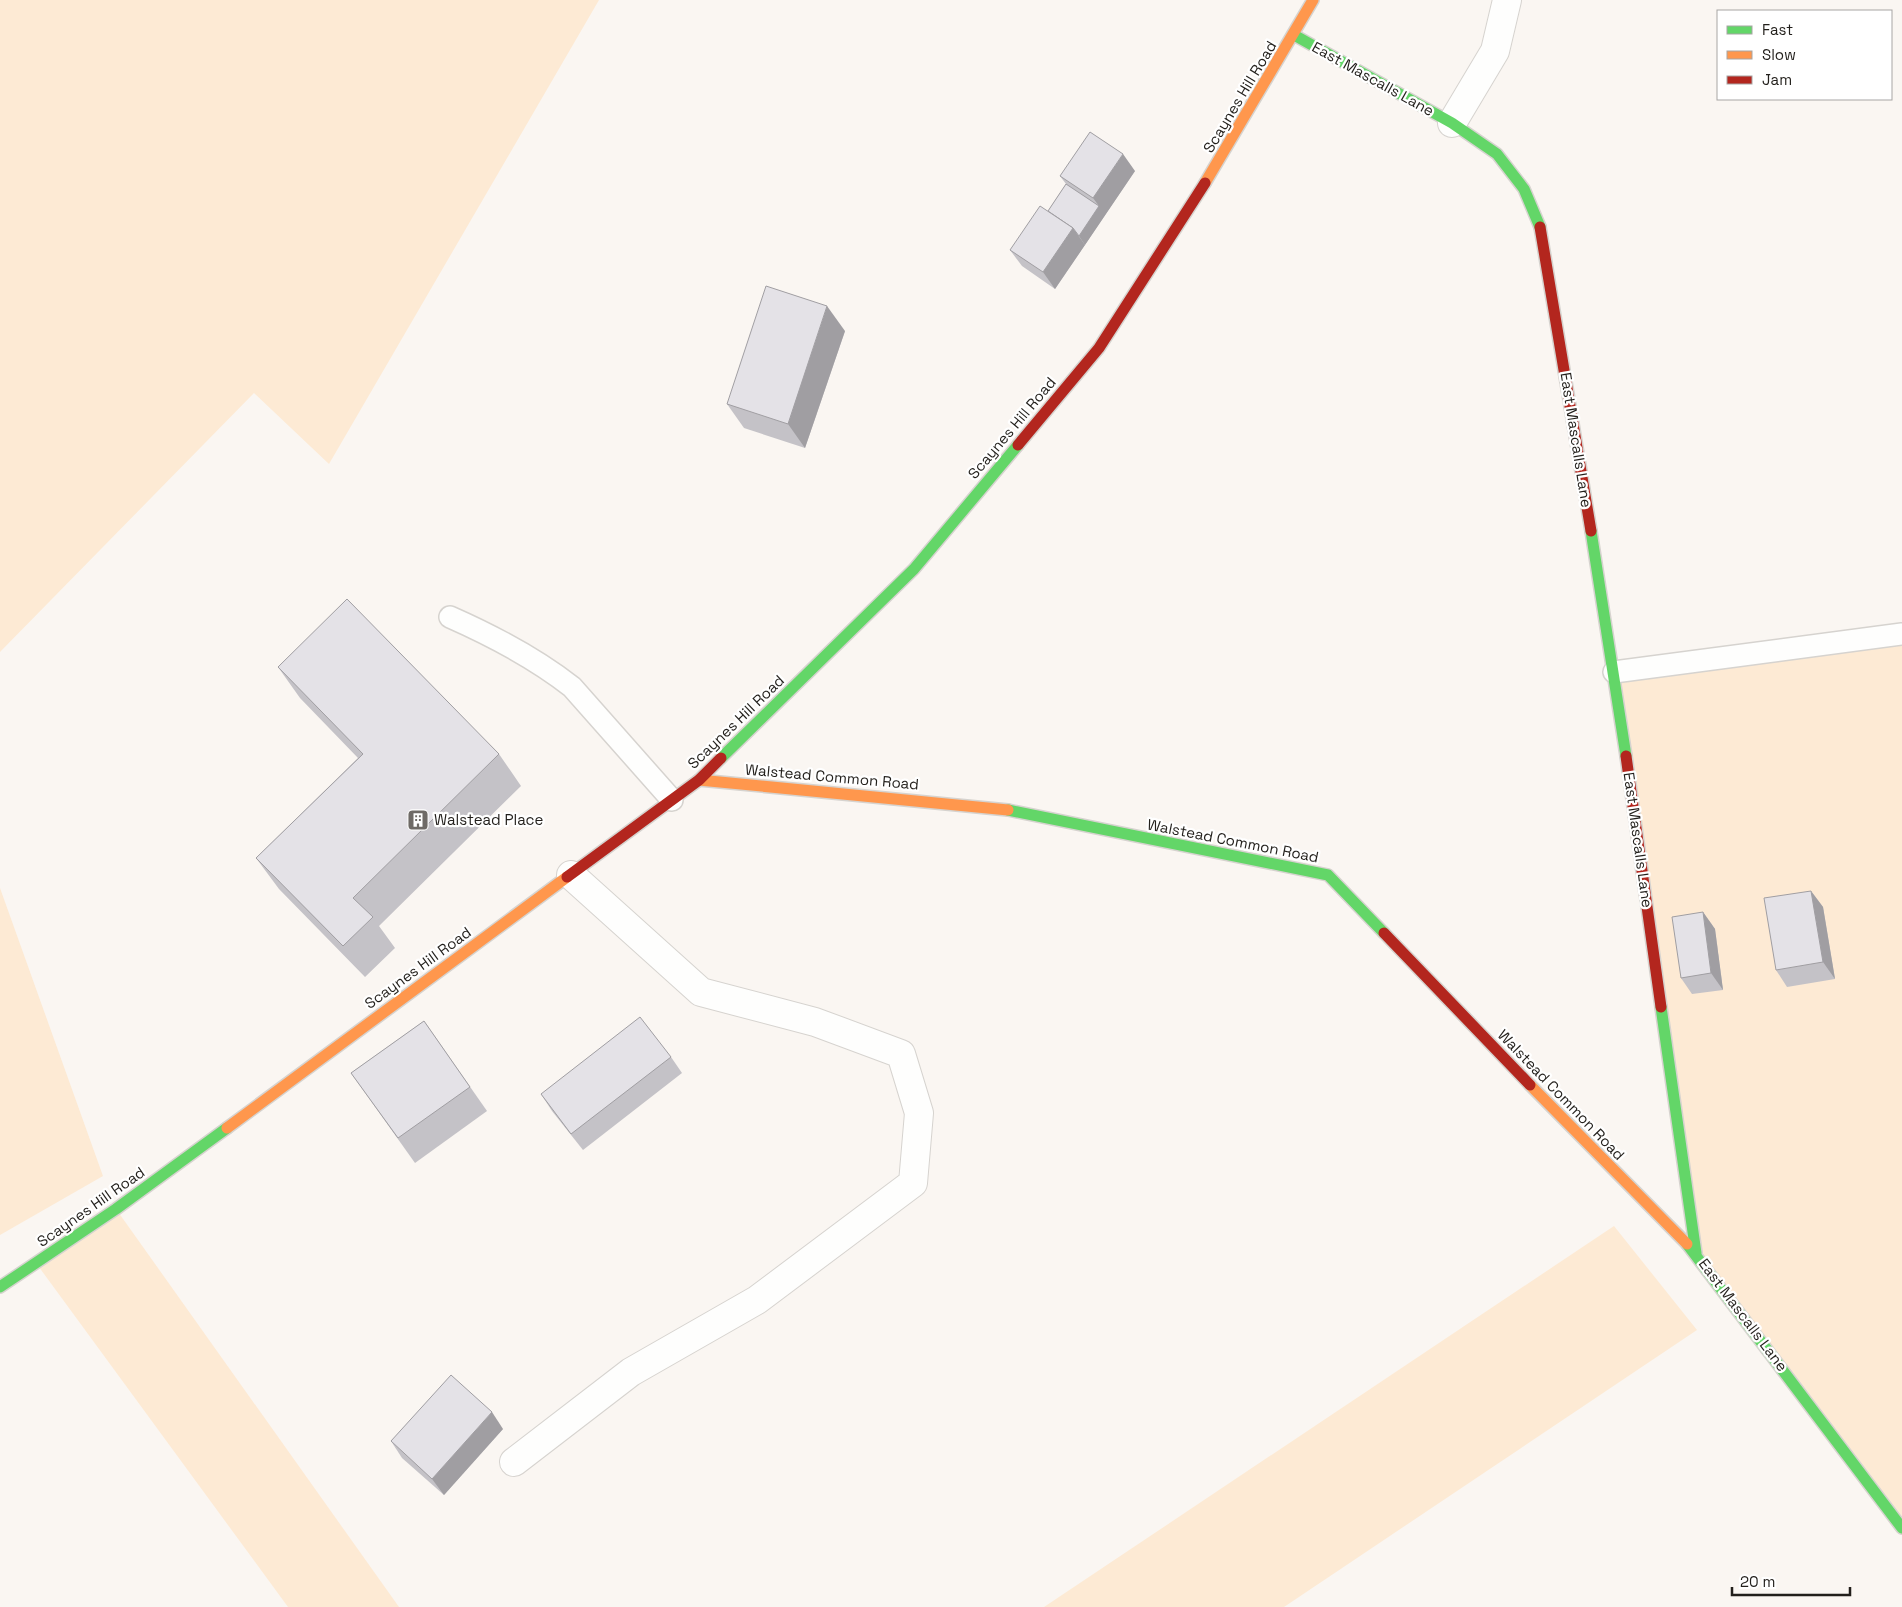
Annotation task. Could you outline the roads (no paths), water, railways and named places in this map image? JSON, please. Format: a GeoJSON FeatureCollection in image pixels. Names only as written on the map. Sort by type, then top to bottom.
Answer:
{"type":"FeatureCollection","features":[{"type":"Feature","properties":{"kind":"street","name":"Scaynes Hill Road"},"geometry":{"type":"LineString","coordinates":[[0,1287],[116,1209],[699,780],[914,568],[1099,348],[1223,155],[1313,0]]}},
{"type":"Feature","properties":{"kind":"street"},"geometry":{"type":"LineString","coordinates":[[1452,123],[1495,51],[1507,0]]}},
{"type":"Feature","properties":{"kind":"street","name":"East Mascalls Lane"},"geometry":{"type":"LineString","coordinates":[[1294,35],[1452,123],[1496,154],[1524,189],[1542,233],[1614,672],[1696,1253],[1902,1528]]}},
{"type":"Feature","properties":{"kind":"street","name":"Walstead Common Road"},"geometry":{"type":"LineString","coordinates":[[699,780],[992,807],[1328,875],[1526,1082],[1696,1253]]}},
{"type":"Feature","properties":{"kind":"street"},"geometry":{"type":"LineString","coordinates":[[514,1462],[630,1372],[757,1300],[913,1183],[919,1113],[901,1054],[815,1022],[701,992],[571,875]]}},
{"type":"Feature","properties":{"kind":"lane"},"geometry":{"type":"LineString","coordinates":[[450,617],[491,635],[558,676],[572,687],[672,800]]}},
{"type":"Feature","properties":{"kind":"lane"},"geometry":{"type":"LineString","coordinates":[[1614,672],[1902,634]]}},
{"type":"Feature","properties":{"kind":"place","name":"Walstead Place"},"geometry":{"type":"Point","coordinates":[418,820]}}]}
